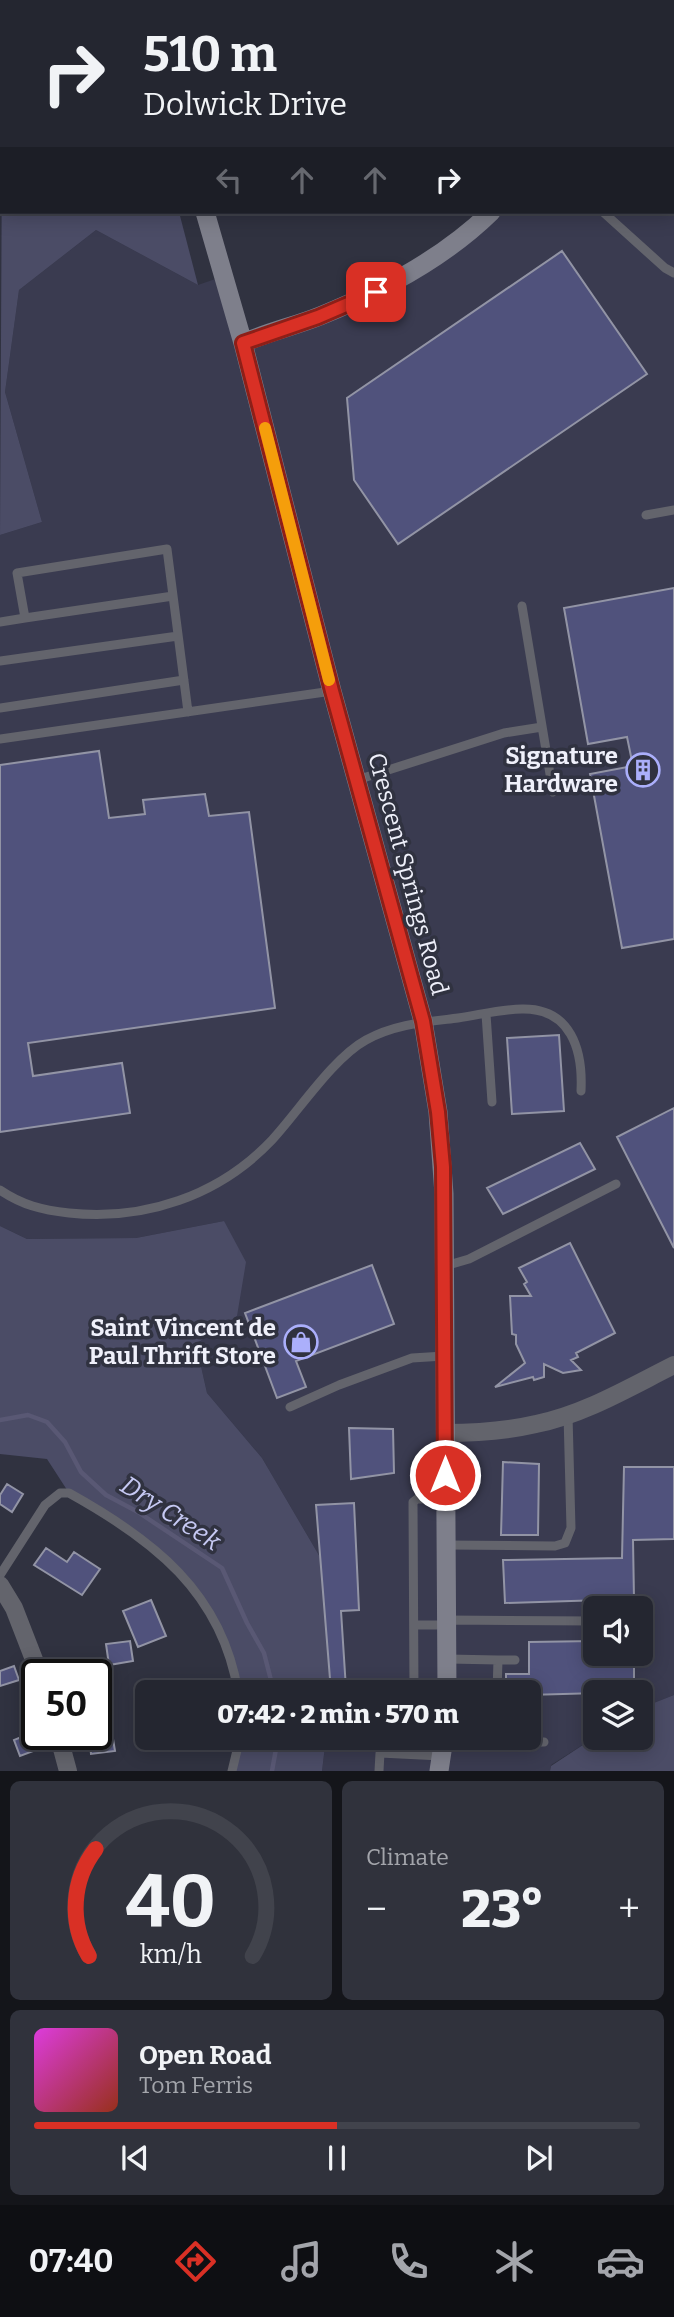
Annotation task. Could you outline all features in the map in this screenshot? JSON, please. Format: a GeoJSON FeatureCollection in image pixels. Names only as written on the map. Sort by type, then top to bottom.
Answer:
{"type":"FeatureCollection","features":[{"type":"Feature","properties":{"kind":"main road","name":"Crescent Springs Road"},"geometry":{"type":"LineString","coordinates":[[206,214],[243,343],[332,691],[423,1021],[440,1126],[444,1194],[447,1680]]}},
{"type":"Feature","properties":{"kind":"main road"},"geometry":{"type":"LineString","coordinates":[[243,343],[318,317],[376,292],[418,269],[488,214]]}},
{"type":"Feature","properties":{"kind":"street"},"geometry":{"type":"LineString","coordinates":[[445,1433],[509,1429],[538,1424],[568,1415],[619,1393],[674,1365]]}},
{"type":"Feature","properties":{"kind":"street"},"geometry":{"type":"LineString","coordinates":[[0,1586],[14,1608],[34,1659]]}},
{"type":"Feature","properties":{"kind":"street"},"geometry":{"type":"LineString","coordinates":[[62,1750],[68,1771]]}},
{"type":"Feature","properties":{"kind":"lane"},"geometry":{"type":"LineString","coordinates":[[605,214],[655,260],[674,273]]}},
{"type":"Feature","properties":{"kind":"lane"},"geometry":{"type":"LineString","coordinates":[[646,515],[674,510]]}},
{"type":"Feature","properties":{"kind":"lane"},"geometry":{"type":"LineString","coordinates":[[25,618],[17,573],[167,549],[188,712]]}},
{"type":"Feature","properties":{"kind":"lane"},"geometry":{"type":"LineString","coordinates":[[0,622],[173,596]]}},
{"type":"Feature","properties":{"kind":"lane"},"geometry":{"type":"LineString","coordinates":[[522,606],[553,792]]}},
{"type":"Feature","properties":{"kind":"lane"},"geometry":{"type":"LineString","coordinates":[[0,661],[178,636]]}},
{"type":"Feature","properties":{"kind":"lane"},"geometry":{"type":"LineString","coordinates":[[0,708],[184,680]]}},
{"type":"Feature","properties":{"kind":"lane"},"geometry":{"type":"LineString","coordinates":[[0,739],[332,691]]}},
{"type":"Feature","properties":{"kind":"lane"},"geometry":{"type":"LineString","coordinates":[[357,780],[504,733],[542,727]]}},
{"type":"Feature","properties":{"kind":"lane"},"geometry":{"type":"LineString","coordinates":[[0,1189],[24,1205],[97,1216],[162,1208],[196,1194],[249,1162],[272,1140],[352,1048],[387,1030],[423,1021],[523,1009],[543,1012],[571,1031],[582,1072],[581,1091]]}},
{"type":"Feature","properties":{"kind":"lane"},"geometry":{"type":"LineString","coordinates":[[486,1014],[492,1102]]}},
{"type":"Feature","properties":{"kind":"lane"},"geometry":{"type":"LineString","coordinates":[[443,1267],[469,1259],[616,1184]]}},
{"type":"Feature","properties":{"kind":"lane"},"geometry":{"type":"LineString","coordinates":[[290,1407],[339,1385],[412,1358],[444,1356]]}},
{"type":"Feature","properties":{"kind":"lane"},"geometry":{"type":"LineString","coordinates":[[446,1545],[555,1546],[565,1543],[571,1528],[568,1415]]}},
{"type":"Feature","properties":{"kind":"lane"},"geometry":{"type":"LineString","coordinates":[[0,1575],[45,1505],[60,1493],[69,1493],[157,1550],[189,1581],[212,1619],[234,1680]]}},
{"type":"Feature","properties":{"kind":"lane"},"geometry":{"type":"LineString","coordinates":[[414,1680],[413,1502],[417,1499],[445,1499]]}},
{"type":"Feature","properties":{"kind":"lane"},"geometry":{"type":"LineString","coordinates":[[414,1625],[583,1621]]}},
{"type":"Feature","properties":{"kind":"lane"},"geometry":{"type":"LineString","coordinates":[[448,1659],[515,1660]]}},
{"type":"Feature","properties":{"kind":"lane"},"geometry":{"type":"LineString","coordinates":[[497,1680],[498,1660]]}},
{"type":"Feature","properties":{"kind":"lane"},"geometry":{"type":"LineString","coordinates":[[232,1771],[237,1750]]}},
{"type":"Feature","properties":{"kind":"lane"},"geometry":{"type":"LineString","coordinates":[[379,1771],[380,1753],[442,1752]]}},
{"type":"Feature","properties":{"kind":"shaded area"},"geometry":{"type":"Polygon","coordinates":[[[2,214],[180,214],[198,285],[96,230],[19,290],[5,392],[42,522],[0,535],[2,214]]]}},
{"type":"Feature","properties":{"kind":"shaded area"},"geometry":{"type":"Polygon","coordinates":[[[488,214],[674,214],[674,1695],[653,1703],[653,1680],[583,1680],[583,1745],[551,1765],[550,1771],[322,1771],[325,1750],[541,1750],[541,1680],[330,1680],[320,1557],[262,1458],[207,1393],[196,1344],[237,1316],[224,1221],[136,1238],[27,1239],[0,1226],[0,535],[42,522],[5,392],[19,290],[96,230],[198,285],[224,276],[243,342],[376,292],[488,214]]]}},
{"type":"Feature","properties":{"kind":"shaded area"},"geometry":{"type":"Polygon","coordinates":[[[224,1221],[246,1262],[237,1316],[196,1344],[207,1393],[262,1458],[320,1557],[330,1680],[234,1680],[212,1620],[173,1564],[69,1493],[47,1459],[0,1454],[0,1226],[27,1239],[136,1238],[224,1221]]]}},
{"type":"Feature","properties":{"kind":"shaded area"},"geometry":{"type":"Polygon","coordinates":[[[674,1695],[674,1771],[550,1771],[551,1766],[583,1745],[583,1750],[653,1750],[653,1703],[674,1695]]]}},
{"type":"Feature","properties":{"kind":"shaded area"},"geometry":{"type":"Polygon","coordinates":[[[237,1750],[325,1750],[322,1771],[232,1771],[237,1750]]]}},
{"type":"Feature","properties":{"kind":"building"},"geometry":{"type":"Polygon","coordinates":[[[562,251],[647,374],[398,544],[354,480],[347,398],[562,251]]]}},
{"type":"Feature","properties":{"kind":"building","name":"Signature Hardware"},"geometry":{"type":"Polygon","coordinates":[[[674,588],[674,939],[622,948],[590,774],[633,766],[627,737],[588,744],[564,608],[674,588]]]}},
{"type":"Feature","properties":{"kind":"building"},"geometry":{"type":"Polygon","coordinates":[[[99,751],[109,818],[145,814],[143,800],[205,794],[209,816],[249,812],[275,1008],[28,1043],[33,1076],[122,1063],[130,1113],[0,1132],[0,765],[99,751]]]}},
{"type":"Feature","properties":{"kind":"building"},"geometry":{"type":"Polygon","coordinates":[[[559,1035],[564,1111],[512,1114],[507,1038],[559,1035]]]}},
{"type":"Feature","properties":{"kind":"building"},"geometry":{"type":"Polygon","coordinates":[[[674,1108],[674,1248],[617,1137],[674,1108]]]}},
{"type":"Feature","properties":{"kind":"building"},"geometry":{"type":"Polygon","coordinates":[[[580,1143],[595,1169],[503,1214],[487,1188],[580,1143]]]}},
{"type":"Feature","properties":{"kind":"building"},"geometry":{"type":"Polygon","coordinates":[[[570,1243],[615,1333],[576,1353],[578,1357],[571,1360],[581,1370],[563,1373],[544,1364],[544,1377],[534,1380],[533,1377],[495,1387],[525,1363],[516,1344],[516,1335],[512,1334],[510,1296],[531,1296],[519,1268],[570,1243]]]}},
{"type":"Feature","properties":{"kind":"building","name":"Saint Vincent de Paul Thrift Store"},"geometry":{"type":"Polygon","coordinates":[[[372,1265],[394,1324],[296,1361],[306,1387],[277,1398],[245,1313],[372,1265]]]}},
{"type":"Feature","properties":{"kind":"building"},"geometry":{"type":"Polygon","coordinates":[[[349,1428],[393,1429],[394,1473],[351,1479],[349,1428]]]}},
{"type":"Feature","properties":{"kind":"building"},"geometry":{"type":"Polygon","coordinates":[[[503,1462],[539,1464],[538,1535],[501,1535],[503,1462]]]}},
{"type":"Feature","properties":{"kind":"building"},"geometry":{"type":"Polygon","coordinates":[[[624,1467],[674,1467],[674,1539],[633,1540],[634,1596],[583,1596],[583,1601],[505,1603],[503,1560],[622,1558],[624,1467]]]}},
{"type":"Feature","properties":{"kind":"building"},"geometry":{"type":"Polygon","coordinates":[[[7,1484],[23,1494],[12,1512],[0,1504],[0,1495],[7,1484]]]}},
{"type":"Feature","properties":{"kind":"building"},"geometry":{"type":"Polygon","coordinates":[[[354,1503],[359,1610],[341,1611],[345,1680],[330,1680],[316,1505],[354,1503]]]}},
{"type":"Feature","properties":{"kind":"building"},"geometry":{"type":"Polygon","coordinates":[[[46,1548],[67,1562],[74,1552],[100,1569],[82,1595],[34,1565],[46,1548]]]}},
{"type":"Feature","properties":{"kind":"building"},"geometry":{"type":"Polygon","coordinates":[[[151,1600],[166,1636],[138,1647],[123,1611],[151,1600]]]}},
{"type":"Feature","properties":{"kind":"building"},"geometry":{"type":"Polygon","coordinates":[[[130,1641],[133,1661],[112,1664],[112,1659],[108,1659],[106,1644],[130,1641]]]}},
{"type":"Feature","properties":{"kind":"building"},"geometry":{"type":"Polygon","coordinates":[[[583,1641],[583,1666],[634,1666],[634,1680],[583,1680],[583,1693],[541,1695],[541,1680],[506,1680],[506,1674],[529,1674],[529,1642],[583,1641]]]}},
{"type":"Feature","properties":{"kind":"building"},"geometry":{"type":"Polygon","coordinates":[[[14,1666],[19,1680],[0,1686],[0,1671],[14,1666]]]}},
{"type":"Feature","properties":{"kind":"building"},"geometry":{"type":"Polygon","coordinates":[[[112,1733],[115,1751],[91,1754],[91,1750],[112,1750],[112,1733]]]}},
{"type":"Feature","properties":{"kind":"building"},"geometry":{"type":"Polygon","coordinates":[[[21,1737],[21,1750],[36,1750],[20,1756],[14,1740],[21,1737]]]}},
{"type":"Feature","properties":{"kind":"waterway","name":"Dry Creek"},"geometry":{"type":"LineString","coordinates":[[0,1420],[28,1415],[47,1422],[65,1442],[81,1472],[106,1495],[138,1512],[222,1568],[264,1653],[271,1680]]}},
{"type":"Feature","properties":{"kind":"waterway","name":"Dry Creek"},"geometry":{"type":"LineString","coordinates":[[272,1771],[276,1750]]}},
{"type":"Feature","properties":{"kind":"slow traffic"},"geometry":{"type":"LineString","coordinates":[[265,428],[329,680]]}},
{"type":"Feature","properties":{"kind":"place","name":"Signature Hardware"},"geometry":{"type":"Point","coordinates":[643,770]}},
{"type":"Feature","properties":{"kind":"place","name":"Saint Vincent de Paul Thrift Store"},"geometry":{"type":"Point","coordinates":[301,1342]}},
{"type":"Feature","properties":{"kind":"route"},"geometry":{"type":"LineString","coordinates":[[376,292],[318,317],[243,343],[332,691],[423,1021],[438,1112],[443,1167],[445,1475]]}}]}
